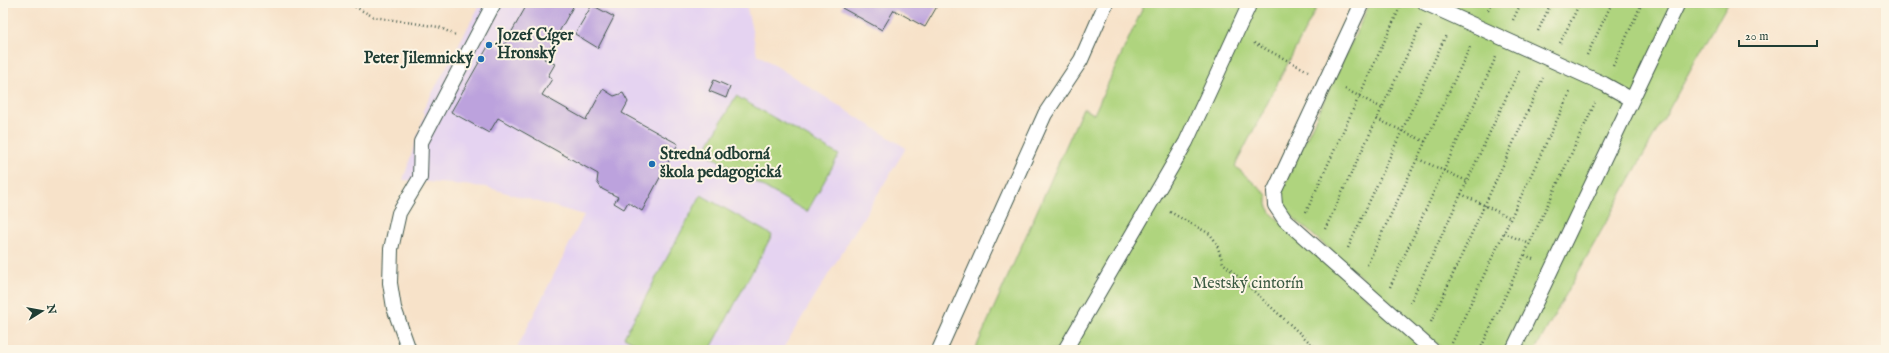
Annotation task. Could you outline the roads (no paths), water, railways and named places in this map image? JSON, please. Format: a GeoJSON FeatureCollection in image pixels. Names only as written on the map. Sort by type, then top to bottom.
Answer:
{"type":"FeatureCollection","features":[{"type":"Feature","properties":{"kind":"lane"},"geometry":{"type":"LineString","coordinates":[[409,350],[394,308],[390,283],[391,249],[399,213],[420,178],[421,142],[494,3]]}},
{"type":"Feature","properties":{"kind":"lane"},"geometry":{"type":"LineString","coordinates":[[939,350],[1045,114],[1081,60],[1106,3]]}},
{"type":"Feature","properties":{"kind":"lane"},"geometry":{"type":"LineString","coordinates":[[1065,350],[1186,142],[1250,3]]}},
{"type":"Feature","properties":{"kind":"lane"},"geometry":{"type":"LineString","coordinates":[[1362,3],[1274,192],[1275,205],[1285,220],[1427,346]]}},
{"type":"Feature","properties":{"kind":"lane"},"geometry":{"type":"LineString","coordinates":[[1513,350],[1631,99],[1678,3]]}},
{"type":"Feature","properties":{"kind":"lane"},"geometry":{"type":"LineString","coordinates":[[1428,4],[1604,84],[1631,99]]}},
{"type":"Feature","properties":{"kind":"place","name":"Jozef Cíger Hronský"},"geometry":{"type":"Point","coordinates":[489,45]}},
{"type":"Feature","properties":{"kind":"place","name":"Peter Jilemnický"},"geometry":{"type":"Point","coordinates":[481,59]}},
{"type":"Feature","properties":{"kind":"place","name":"Stredná odborná škola pedagogická"},"geometry":{"type":"Point","coordinates":[652,164]}},
{"type":"Feature","properties":{"kind":"park label","name":"Mestský cintorín"},"geometry":{"type":"Point","coordinates":[1248,284]}}]}
